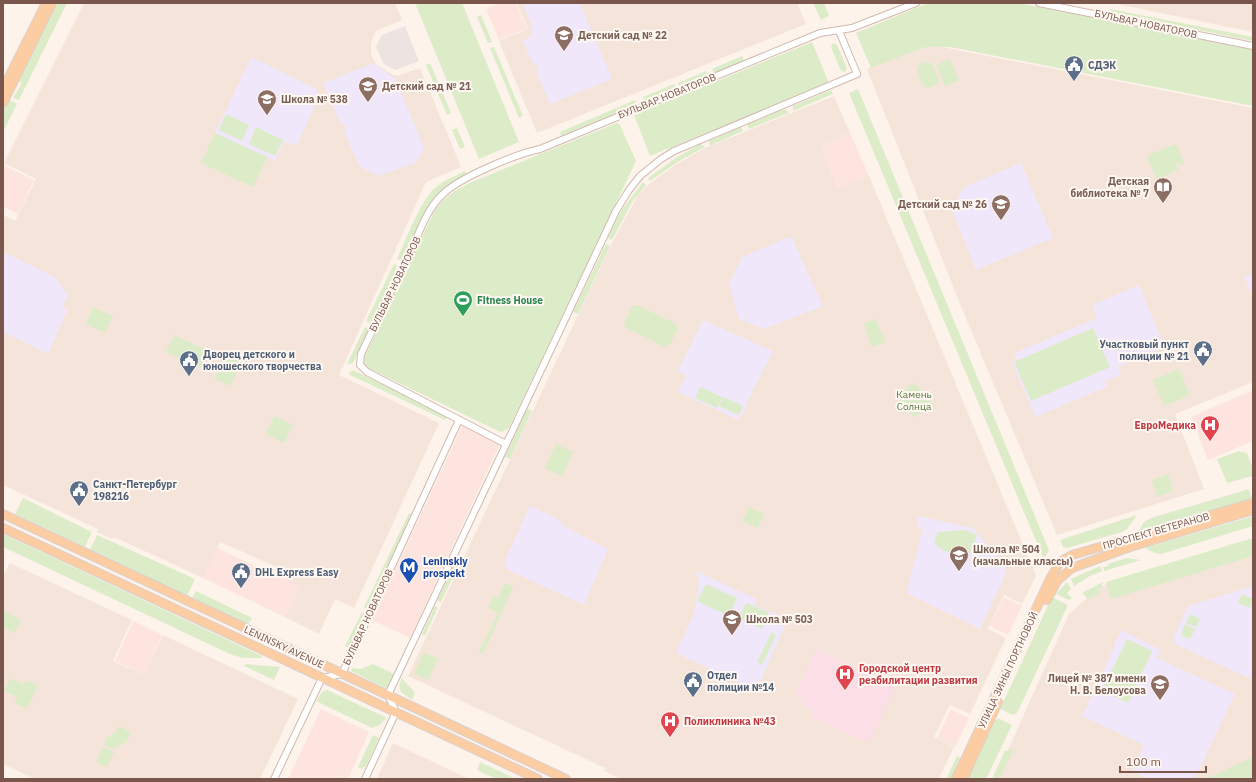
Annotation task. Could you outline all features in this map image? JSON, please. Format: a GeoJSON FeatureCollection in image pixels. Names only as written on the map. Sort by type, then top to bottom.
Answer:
{"type":"FeatureCollection","features":[{"type":"Feature","properties":{"kind":"main road"},"geometry":{"type":"LineString","coordinates":[[3,89],[46,3]]}},
{"type":"Feature","properties":{"kind":"main road"},"geometry":{"type":"LineString","coordinates":[[3,103],[52,3]]}},
{"type":"Feature","properties":{"kind":"main road","name":"ПРОСПЕКТ ВЕТЕРАНОВ"},"geometry":{"type":"LineString","coordinates":[[1060,562],[1072,555],[1253,503]]}},
{"type":"Feature","properties":{"kind":"main road","name":"ПРОСПЕКТ ВЕТЕРАНОВ"},"geometry":{"type":"LineString","coordinates":[[1066,572],[1072,568],[1130,547],[1253,510]]}},
{"type":"Feature","properties":{"kind":"main road","name":"LENINSKY AVENUE"},"geometry":{"type":"LineString","coordinates":[[3,514],[566,779]]}},
{"type":"Feature","properties":{"kind":"main road","name":"LENINSKY AVENUE"},"geometry":{"type":"LineString","coordinates":[[3,528],[538,779]]}},
{"type":"Feature","properties":{"kind":"main road","name":"УЛИЦА ЗИНЫ ПОРТНОВОЙ"},"geometry":{"type":"LineString","coordinates":[[956,779],[1051,577],[1060,562]]}},
{"type":"Feature","properties":{"kind":"main road","name":"УЛИЦА ЗИНЫ ПОРТНОВОЙ"},"geometry":{"type":"LineString","coordinates":[[962,779],[1050,593],[1057,581],[1066,572]]}},
{"type":"Feature","properties":{"kind":"main road"},"geometry":{"type":"LineString","coordinates":[[336,685],[342,674]]}},
{"type":"Feature","properties":{"kind":"main road"},"geometry":{"type":"LineString","coordinates":[[383,706],[388,695]]}},
{"type":"Feature","properties":{"kind":"street","name":"БУЛЬВАР НОВАТОРОВ"},"geometry":{"type":"LineString","coordinates":[[322,678],[342,674],[459,420],[362,369],[360,360],[435,203],[450,188],[480,172],[528,152],[540,149],[820,33],[840,31],[916,3]]}},
{"type":"Feature","properties":{"kind":"street","name":"БУЛЬВАР НОВАТОРОВ"},"geometry":{"type":"LineString","coordinates":[[1039,3],[1253,46]]}},
{"type":"Feature","properties":{"kind":"street"},"geometry":{"type":"LineString","coordinates":[[365,779],[396,712],[388,695],[616,211],[629,190],[640,176],[661,159],[688,144],[857,74],[840,31]]}},
{"type":"Feature","properties":{"kind":"street"},"geometry":{"type":"LineString","coordinates":[[459,420],[506,444]]}},
{"type":"Feature","properties":{"kind":"street"},"geometry":{"type":"LineString","coordinates":[[274,779],[322,678]]}},
{"type":"Feature","properties":{"kind":"shaded area"},"geometry":{"type":"Polygon","coordinates":[[[84,3],[395,3],[402,20],[376,31],[371,43],[371,54],[376,64],[397,76],[420,68],[461,167],[426,182],[339,375],[439,423],[354,608],[335,599],[319,634],[285,617],[299,587],[285,580],[279,568],[220,542],[203,578],[114,537],[113,539],[97,532],[98,529],[3,485],[3,215],[15,221],[36,179],[4,163],[84,3]]]}},
{"type":"Feature","properties":{"kind":"shaded area"},"geometry":{"type":"Polygon","coordinates":[[[500,3],[516,3],[527,29],[499,40],[486,9],[500,3]]]}},
{"type":"Feature","properties":{"kind":"shaded area"},"geometry":{"type":"Polygon","coordinates":[[[517,3],[797,3],[806,24],[537,133],[499,41],[528,29],[517,3]]]}},
{"type":"Feature","properties":{"kind":"shaded area","name":"Детский сад № 22"},"geometry":{"type":"Polygon","coordinates":[[[580,3],[612,79],[550,104],[536,71],[539,68],[536,64],[533,64],[522,40],[531,37],[532,33],[532,26],[523,4],[580,3]]]}},
{"type":"Feature","properties":{"kind":"shaded area"},"geometry":{"type":"Polygon","coordinates":[[[1112,3],[1253,3],[1253,32],[1112,3]]]}},
{"type":"Feature","properties":{"kind":"shaded area"},"geometry":{"type":"Polygon","coordinates":[[[405,26],[419,61],[395,70],[384,64],[376,47],[382,35],[405,26]]]}},
{"type":"Feature","properties":{"kind":"shaded area"},"geometry":{"type":"Polygon","coordinates":[[[937,46],[1253,108],[1253,382],[1175,414],[1204,489],[1057,535],[960,304],[867,69],[925,47],[937,46]]]}},
{"type":"Feature","properties":{"kind":"shaded area","name":"Школа № 538"},"geometry":{"type":"Polygon","coordinates":[[[251,57],[317,89],[319,96],[297,145],[284,142],[275,161],[215,133],[251,57]]]}},
{"type":"Feature","properties":{"kind":"shaded area","name":"Детский сад № 21"},"geometry":{"type":"Polygon","coordinates":[[[374,63],[395,79],[424,147],[417,162],[379,176],[360,167],[344,133],[346,129],[345,125],[340,123],[323,83],[374,63]]]}},
{"type":"Feature","properties":{"kind":"shaded area"},"geometry":{"type":"Polygon","coordinates":[[[834,96],[850,133],[823,144],[822,150],[837,188],[869,176],[1036,576],[1022,604],[1004,595],[988,629],[1006,638],[970,714],[950,705],[934,737],[954,747],[939,779],[622,779],[604,771],[605,768],[408,676],[612,243],[638,195],[650,183],[677,164],[705,148],[834,96]]]}},
{"type":"Feature","properties":{"kind":"shaded area"},"geometry":{"type":"Polygon","coordinates":[[[850,133],[869,176],[837,189],[822,151],[823,144],[850,133]]]}},
{"type":"Feature","properties":{"kind":"shaded area","name":"Детский сад № 26"},"geometry":{"type":"Polygon","coordinates":[[[1021,163],[1053,238],[976,270],[953,213],[960,193],[966,186],[1021,163]]]}},
{"type":"Feature","properties":{"kind":"shaded area"},"geometry":{"type":"Polygon","coordinates":[[[3,165],[34,180],[18,214],[3,207],[3,165]]]}},
{"type":"Feature","properties":{"kind":"shaded area"},"geometry":{"type":"Polygon","coordinates":[[[791,236],[823,306],[764,329],[739,319],[729,284],[742,257],[791,236]]]}},
{"type":"Feature","properties":{"kind":"shaded area"},"geometry":{"type":"Polygon","coordinates":[[[3,252],[55,277],[68,295],[63,306],[67,311],[48,354],[3,332],[3,252]]]}},
{"type":"Feature","properties":{"kind":"shaded area"},"geometry":{"type":"Polygon","coordinates":[[[1253,273],[1253,297],[1244,276],[1253,273]]]}},
{"type":"Feature","properties":{"kind":"shaded area"},"geometry":{"type":"Polygon","coordinates":[[[1139,285],[1165,347],[1118,367],[1121,375],[1105,381],[1107,387],[1035,417],[1012,362],[1017,360],[1014,353],[1097,318],[1092,305],[1139,285]]]}},
{"type":"Feature","properties":{"kind":"shaded area"},"geometry":{"type":"Polygon","coordinates":[[[703,320],[773,351],[746,404],[748,405],[738,420],[678,392],[686,375],[678,371],[703,320]]]}},
{"type":"Feature","properties":{"kind":"shaded area"},"geometry":{"type":"Polygon","coordinates":[[[1253,390],[1253,441],[1208,460],[1191,417],[1253,390]]]}},
{"type":"Feature","properties":{"kind":"shaded area"},"geometry":{"type":"Polygon","coordinates":[[[462,426],[500,444],[410,638],[372,620],[462,426]]]}},
{"type":"Feature","properties":{"kind":"shaded area"},"geometry":{"type":"Polygon","coordinates":[[[530,506],[560,520],[562,525],[608,549],[584,605],[506,569],[505,560],[530,506]]]}},
{"type":"Feature","properties":{"kind":"shaded area","name":"Школа № 504 (начальные классы)"},"geometry":{"type":"Polygon","coordinates":[[[918,516],[973,528],[1005,566],[1006,573],[980,629],[906,593],[923,529],[917,528],[918,516]]]}},
{"type":"Feature","properties":{"kind":"shaded area"},"geometry":{"type":"Polygon","coordinates":[[[1253,540],[1253,779],[995,779],[1069,614],[1101,586],[1253,540]]]}},
{"type":"Feature","properties":{"kind":"shaded area"},"geometry":{"type":"Polygon","coordinates":[[[217,548],[300,587],[285,617],[203,578],[217,548]]]}},
{"type":"Feature","properties":{"kind":"shaded area"},"geometry":{"type":"Polygon","coordinates":[[[10,563],[132,620],[113,661],[144,675],[163,635],[298,699],[260,779],[35,779],[3,764],[3,576],[10,563]]]}},
{"type":"Feature","properties":{"kind":"shaded area","name":"Школа № 503"},"geometry":{"type":"Polygon","coordinates":[[[696,571],[757,599],[754,605],[788,619],[756,691],[676,653],[694,613],[699,582],[696,571]]]}},
{"type":"Feature","properties":{"kind":"shaded area"},"geometry":{"type":"Polygon","coordinates":[[[1250,587],[1253,588],[1253,680],[1175,644],[1174,636],[1188,606],[1250,587]]]}},
{"type":"Feature","properties":{"kind":"shaded area"},"geometry":{"type":"Polygon","coordinates":[[[1004,597],[1022,606],[1008,635],[990,626],[1004,597]]]}},
{"type":"Feature","properties":{"kind":"shaded area"},"geometry":{"type":"Polygon","coordinates":[[[133,621],[162,635],[144,675],[115,661],[133,621]]]}},
{"type":"Feature","properties":{"kind":"shaded area","name":"Лицей № 387 имени Н. В. Белоусова"},"geometry":{"type":"Polygon","coordinates":[[[1121,630],[1161,650],[1157,658],[1235,694],[1199,770],[1192,779],[1148,779],[1134,772],[1144,745],[1082,716],[1121,630]]]}},
{"type":"Feature","properties":{"kind":"shaded area","name":"Городской центр реабилитации развития"},"geometry":{"type":"Polygon","coordinates":[[[816,649],[896,686],[869,743],[812,717],[812,709],[802,704],[803,700],[795,696],[816,649]]]}},
{"type":"Feature","properties":{"kind":"shaded area"},"geometry":{"type":"Polygon","coordinates":[[[321,709],[369,732],[348,779],[288,779],[321,709]]]}},
{"type":"Feature","properties":{"kind":"shaded area"},"geometry":{"type":"Polygon","coordinates":[[[951,709],[969,718],[955,747],[937,738],[951,709]]]}},
{"type":"Feature","properties":{"kind":"shaded area"},"geometry":{"type":"Polygon","coordinates":[[[393,743],[469,779],[377,779],[393,743]]]}},
{"type":"Feature","properties":{"kind":"green space"},"geometry":{"type":"Polygon","coordinates":[[[57,3],[67,3],[19,100],[13,98],[22,83],[19,81],[57,3]]]}},
{"type":"Feature","properties":{"kind":"green space"},"geometry":{"type":"Polygon","coordinates":[[[415,3],[462,3],[519,142],[479,159],[415,3]]]}},
{"type":"Feature","properties":{"kind":"green space"},"geometry":{"type":"Polygon","coordinates":[[[813,3],[824,3],[829,16],[821,20],[813,3]]]}},
{"type":"Feature","properties":{"kind":"green space"},"geometry":{"type":"Polygon","coordinates":[[[928,3],[1019,3],[1253,50],[1253,106],[950,47],[925,47],[871,68],[856,33],[928,3]]]}},
{"type":"Feature","properties":{"kind":"green space"},"geometry":{"type":"Polygon","coordinates":[[[1110,9],[1253,37],[1253,41],[1110,12],[1110,9]]]}},
{"type":"Feature","properties":{"kind":"green space"},"geometry":{"type":"Polygon","coordinates":[[[481,15],[492,42],[488,43],[477,17],[481,15]]]}},
{"type":"Feature","properties":{"kind":"green space"},"geometry":{"type":"Polygon","coordinates":[[[812,42],[829,83],[650,156],[634,115],[812,42]]]}},
{"type":"Feature","properties":{"kind":"green space"},"geometry":{"type":"Polygon","coordinates":[[[833,43],[837,45],[847,68],[845,72],[841,71],[831,47],[833,43]]]}},
{"type":"Feature","properties":{"kind":"green space"},"geometry":{"type":"Polygon","coordinates":[[[494,47],[523,116],[519,118],[490,48],[494,47]]]}},
{"type":"Feature","properties":{"kind":"green space"},"geometry":{"type":"Polygon","coordinates":[[[742,56],[744,60],[714,73],[712,69],[742,56]]]}},
{"type":"Feature","properties":{"kind":"green space"},"geometry":{"type":"Polygon","coordinates":[[[950,59],[959,80],[945,86],[936,65],[950,59]]]}},
{"type":"Feature","properties":{"kind":"green space"},"geometry":{"type":"Polygon","coordinates":[[[925,62],[932,64],[939,80],[937,84],[928,88],[922,84],[917,70],[919,65],[925,62]]]}},
{"type":"Feature","properties":{"kind":"green space"},"geometry":{"type":"Polygon","coordinates":[[[430,63],[451,113],[447,115],[426,65],[430,63]]]}},
{"type":"Feature","properties":{"kind":"green space"},"geometry":{"type":"Polygon","coordinates":[[[706,71],[708,76],[680,87],[678,83],[706,71]]]}},
{"type":"Feature","properties":{"kind":"green space"},"geometry":{"type":"Polygon","coordinates":[[[674,84],[676,89],[645,102],[643,97],[674,84]]]}},
{"type":"Feature","properties":{"kind":"green space"},"geometry":{"type":"Polygon","coordinates":[[[858,89],[1049,550],[1044,560],[849,93],[858,89]]]}},
{"type":"Feature","properties":{"kind":"green space"},"geometry":{"type":"Polygon","coordinates":[[[831,90],[833,94],[793,111],[793,106],[831,90]]]}},
{"type":"Feature","properties":{"kind":"green space"},"geometry":{"type":"Polygon","coordinates":[[[8,99],[17,104],[3,132],[3,110],[8,99]]]}},
{"type":"Feature","properties":{"kind":"green space"},"geometry":{"type":"Polygon","coordinates":[[[635,100],[637,104],[561,136],[560,132],[635,100]]]}},
{"type":"Feature","properties":{"kind":"green space"},"geometry":{"type":"Polygon","coordinates":[[[785,109],[789,113],[749,129],[747,124],[785,109]]]}},
{"type":"Feature","properties":{"kind":"green space"},"geometry":{"type":"Polygon","coordinates":[[[226,114],[249,125],[242,141],[219,130],[226,114]]]}},
{"type":"Feature","properties":{"kind":"green space"},"geometry":{"type":"Polygon","coordinates":[[[617,123],[620,125],[636,161],[509,428],[502,432],[498,431],[364,366],[364,358],[433,214],[445,199],[455,191],[472,182],[617,123]]]}},
{"type":"Feature","properties":{"kind":"green space"},"geometry":{"type":"Polygon","coordinates":[[[256,127],[283,140],[275,156],[249,144],[256,127]]]}},
{"type":"Feature","properties":{"kind":"green space"},"geometry":{"type":"Polygon","coordinates":[[[741,127],[743,131],[709,146],[709,141],[741,127]]]}},
{"type":"Feature","properties":{"kind":"green space"},"geometry":{"type":"Polygon","coordinates":[[[457,128],[465,147],[460,149],[452,130],[457,128]]]}},
{"type":"Feature","properties":{"kind":"green space"},"geometry":{"type":"Polygon","coordinates":[[[215,133],[267,157],[253,187],[201,163],[215,133]]]}},
{"type":"Feature","properties":{"kind":"green space"},"geometry":{"type":"Polygon","coordinates":[[[701,144],[705,147],[679,161],[650,181],[648,178],[677,157],[701,144]]]}},
{"type":"Feature","properties":{"kind":"green space"},"geometry":{"type":"Polygon","coordinates":[[[1176,144],[1185,165],[1176,162],[1178,170],[1156,179],[1148,158],[1149,155],[1176,144]]]}},
{"type":"Feature","properties":{"kind":"green space"},"geometry":{"type":"Polygon","coordinates":[[[465,171],[467,175],[448,185],[432,200],[401,261],[397,259],[419,211],[429,194],[442,183],[465,171]]]}},
{"type":"Feature","properties":{"kind":"green space"},"geometry":{"type":"Polygon","coordinates":[[[643,182],[646,185],[632,202],[612,240],[608,238],[621,211],[643,182]]]}},
{"type":"Feature","properties":{"kind":"green space"},"geometry":{"type":"Polygon","coordinates":[[[606,244],[610,246],[578,314],[573,312],[606,244]]]}},
{"type":"Feature","properties":{"kind":"green space"},"geometry":{"type":"Polygon","coordinates":[[[394,264],[397,265],[395,270],[397,271],[372,324],[366,321],[394,264]]]}},
{"type":"Feature","properties":{"kind":"green space"},"geometry":{"type":"Polygon","coordinates":[[[637,305],[676,324],[678,328],[670,344],[665,347],[626,328],[624,324],[632,306],[637,305]]]}},
{"type":"Feature","properties":{"kind":"green space"},"geometry":{"type":"Polygon","coordinates":[[[93,307],[113,316],[105,333],[86,324],[93,307]]]}},
{"type":"Feature","properties":{"kind":"green space"},"geometry":{"type":"Polygon","coordinates":[[[876,319],[885,342],[872,347],[864,324],[876,319]]]}},
{"type":"Feature","properties":{"kind":"green space"},"geometry":{"type":"Polygon","coordinates":[[[365,327],[369,329],[353,363],[347,364],[365,327]]]}},
{"type":"Feature","properties":{"kind":"green space"},"geometry":{"type":"Polygon","coordinates":[[[1093,328],[1110,367],[1031,401],[1014,362],[1093,328]]]}},
{"type":"Feature","properties":{"kind":"green space"},"geometry":{"type":"Polygon","coordinates":[[[174,335],[209,351],[201,368],[166,352],[174,335]]]}},
{"type":"Feature","properties":{"kind":"green space"},"geometry":{"type":"Polygon","coordinates":[[[227,354],[242,361],[230,386],[215,379],[227,354]]]}},
{"type":"Feature","properties":{"kind":"green space"},"geometry":{"type":"Polygon","coordinates":[[[1179,369],[1190,395],[1164,406],[1153,380],[1179,369]]]}},
{"type":"Feature","properties":{"kind":"green space"},"geometry":{"type":"Polygon","coordinates":[[[353,370],[447,416],[445,420],[348,374],[353,370]]]}},
{"type":"Feature","properties":{"kind":"green space","name":"Камень Солнца"},"geometry":{"type":"Polygon","coordinates":[[[914,382],[932,404],[914,418],[897,397],[914,382]]]}},
{"type":"Feature","properties":{"kind":"green space"},"geometry":{"type":"Polygon","coordinates":[[[700,387],[722,397],[717,408],[695,398],[700,387]]]}},
{"type":"Feature","properties":{"kind":"green space"},"geometry":{"type":"Polygon","coordinates":[[[723,397],[743,406],[739,415],[719,406],[723,397]]]}},
{"type":"Feature","properties":{"kind":"green space"},"geometry":{"type":"Polygon","coordinates":[[[527,409],[532,411],[510,459],[505,457],[527,409]]]}},
{"type":"Feature","properties":{"kind":"green space"},"geometry":{"type":"Polygon","coordinates":[[[274,416],[293,425],[284,443],[266,434],[274,416]]]}},
{"type":"Feature","properties":{"kind":"green space"},"geometry":{"type":"Polygon","coordinates":[[[556,444],[573,452],[562,476],[545,468],[556,444]]]}},
{"type":"Feature","properties":{"kind":"green space"},"geometry":{"type":"Polygon","coordinates":[[[1239,451],[1247,453],[1253,469],[1253,476],[1227,483],[1217,459],[1239,451]]]}},
{"type":"Feature","properties":{"kind":"green space"},"geometry":{"type":"Polygon","coordinates":[[[1168,474],[1173,491],[1157,497],[1152,480],[1168,474]]]}},
{"type":"Feature","properties":{"kind":"green space"},"geometry":{"type":"Polygon","coordinates":[[[1249,489],[1252,499],[1140,533],[1138,532],[1144,522],[1151,518],[1249,489]]]}},
{"type":"Feature","properties":{"kind":"green space"},"geometry":{"type":"Polygon","coordinates":[[[23,498],[92,532],[85,547],[15,514],[23,498]]]}},
{"type":"Feature","properties":{"kind":"green space"},"geometry":{"type":"Polygon","coordinates":[[[749,507],[764,514],[758,528],[742,521],[749,507]]]}},
{"type":"Feature","properties":{"kind":"green space"},"geometry":{"type":"Polygon","coordinates":[[[409,513],[412,514],[368,609],[364,607],[409,513]]]}},
{"type":"Feature","properties":{"kind":"green space"},"geometry":{"type":"Polygon","coordinates":[[[1137,515],[1127,529],[1122,532],[1067,548],[1063,547],[1060,540],[1137,515]]]}},
{"type":"Feature","properties":{"kind":"green space"},"geometry":{"type":"Polygon","coordinates":[[[1253,516],[1253,526],[1161,554],[1145,548],[1253,516]]]}},
{"type":"Feature","properties":{"kind":"green space"},"geometry":{"type":"Polygon","coordinates":[[[966,530],[977,535],[967,561],[941,549],[934,542],[938,532],[966,530]]]}},
{"type":"Feature","properties":{"kind":"green space"},"geometry":{"type":"Polygon","coordinates":[[[3,534],[262,656],[262,658],[243,658],[232,655],[3,547],[3,534]]]}},
{"type":"Feature","properties":{"kind":"green space"},"geometry":{"type":"Polygon","coordinates":[[[97,535],[195,579],[187,596],[90,550],[97,535]]]}},
{"type":"Feature","properties":{"kind":"green space"},"geometry":{"type":"Polygon","coordinates":[[[1253,538],[1253,556],[1111,599],[1106,582],[1253,538]]]}},
{"type":"Feature","properties":{"kind":"green space"},"geometry":{"type":"Polygon","coordinates":[[[1126,558],[1141,560],[1104,571],[1103,567],[1108,566],[1108,564],[1126,558]]]}},
{"type":"Feature","properties":{"kind":"green space"},"geometry":{"type":"Polygon","coordinates":[[[456,560],[460,562],[441,602],[437,600],[456,560]]]}},
{"type":"Feature","properties":{"kind":"green space"},"geometry":{"type":"Polygon","coordinates":[[[1100,566],[1102,571],[1090,576],[1074,586],[1071,579],[1100,566]]]}},
{"type":"Feature","properties":{"kind":"green space"},"geometry":{"type":"Polygon","coordinates":[[[1067,582],[1071,589],[1067,593],[1072,598],[1069,600],[1056,594],[1067,582]]]}},
{"type":"Feature","properties":{"kind":"green space"},"geometry":{"type":"Polygon","coordinates":[[[1103,582],[1098,594],[1088,599],[1082,593],[1103,582]]]}},
{"type":"Feature","properties":{"kind":"green space"},"geometry":{"type":"Polygon","coordinates":[[[505,583],[513,587],[483,654],[479,652],[498,613],[488,608],[493,596],[498,598],[505,583]]]}},
{"type":"Feature","properties":{"kind":"green space"},"geometry":{"type":"Polygon","coordinates":[[[706,584],[737,598],[729,616],[697,601],[706,584]]]}},
{"type":"Feature","properties":{"kind":"green space"},"geometry":{"type":"Polygon","coordinates":[[[196,591],[252,618],[248,625],[192,598],[196,591]]]}},
{"type":"Feature","properties":{"kind":"green space"},"geometry":{"type":"Polygon","coordinates":[[[1242,594],[1253,599],[1250,608],[1238,603],[1242,594]]]}},
{"type":"Feature","properties":{"kind":"green space"},"geometry":{"type":"Polygon","coordinates":[[[1052,597],[1068,605],[1017,713],[1013,715],[1000,709],[1052,597]]]}},
{"type":"Feature","properties":{"kind":"green space"},"geometry":{"type":"Polygon","coordinates":[[[746,603],[769,613],[762,629],[739,618],[746,603]]]}},
{"type":"Feature","properties":{"kind":"green space"},"geometry":{"type":"Polygon","coordinates":[[[435,606],[438,607],[425,636],[422,634],[435,606]]]}},
{"type":"Feature","properties":{"kind":"green space"},"geometry":{"type":"Polygon","coordinates":[[[3,611],[21,620],[15,633],[3,627],[3,611]]]}},
{"type":"Feature","properties":{"kind":"green space"},"geometry":{"type":"Polygon","coordinates":[[[362,612],[365,614],[349,648],[345,646],[362,612]]]}},
{"type":"Feature","properties":{"kind":"green space"},"geometry":{"type":"Polygon","coordinates":[[[1190,614],[1200,619],[1196,627],[1186,623],[1190,614]]]}},
{"type":"Feature","properties":{"kind":"green space"},"geometry":{"type":"Polygon","coordinates":[[[1185,624],[1195,629],[1190,639],[1181,635],[1185,624]]]}},
{"type":"Feature","properties":{"kind":"green space"},"geometry":{"type":"Polygon","coordinates":[[[771,633],[776,635],[762,665],[757,662],[771,633]]]}},
{"type":"Feature","properties":{"kind":"green space"},"geometry":{"type":"Polygon","coordinates":[[[1127,639],[1152,651],[1128,703],[1102,691],[1127,639]]]}},
{"type":"Feature","properties":{"kind":"green space"},"geometry":{"type":"Polygon","coordinates":[[[424,652],[438,659],[428,680],[414,674],[424,652]]]}},
{"type":"Feature","properties":{"kind":"green space"},"geometry":{"type":"Polygon","coordinates":[[[246,664],[280,667],[274,680],[244,666],[246,664]]]}},
{"type":"Feature","properties":{"kind":"green space"},"geometry":{"type":"Polygon","coordinates":[[[373,664],[394,674],[388,687],[385,688],[351,671],[352,668],[360,669],[373,664]]]}},
{"type":"Feature","properties":{"kind":"green space"},"geometry":{"type":"Polygon","coordinates":[[[11,678],[23,685],[26,680],[38,686],[27,709],[14,703],[17,697],[4,691],[11,678]]]}},
{"type":"Feature","properties":{"kind":"green space"},"geometry":{"type":"Polygon","coordinates":[[[402,678],[415,693],[412,700],[401,692],[399,686],[402,678]]]}},
{"type":"Feature","properties":{"kind":"green space"},"geometry":{"type":"Polygon","coordinates":[[[327,690],[385,717],[386,721],[384,720],[380,725],[372,728],[316,701],[322,692],[327,690]]]}},
{"type":"Feature","properties":{"kind":"green space"},"geometry":{"type":"Polygon","coordinates":[[[998,718],[1012,725],[986,779],[967,779],[995,719],[997,720],[998,718]]]}},
{"type":"Feature","properties":{"kind":"green space"},"geometry":{"type":"Polygon","coordinates":[[[119,726],[131,732],[127,741],[113,749],[105,746],[105,739],[115,733],[119,726]]]}},
{"type":"Feature","properties":{"kind":"green space"},"geometry":{"type":"Polygon","coordinates":[[[373,735],[379,738],[366,766],[361,769],[358,767],[373,735]]]}},
{"type":"Feature","properties":{"kind":"green space"},"geometry":{"type":"Polygon","coordinates":[[[103,747],[114,752],[107,767],[96,762],[103,747]]]}},
{"type":"Feature","properties":{"kind":"green space"},"geometry":{"type":"Polygon","coordinates":[[[1014,749],[999,779],[992,779],[1005,751],[1014,749]]]}},
{"type":"Feature","properties":{"kind":"green space"},"geometry":{"type":"Polygon","coordinates":[[[957,756],[962,759],[952,779],[946,779],[957,756]]]}},
{"type":"Feature","properties":{"kind":"green space"},"geometry":{"type":"Polygon","coordinates":[[[1253,757],[1253,779],[1208,779],[1208,778],[1253,757]]]}},
{"type":"Feature","properties":{"kind":"green space"},"geometry":{"type":"Polygon","coordinates":[[[480,762],[516,779],[496,779],[477,770],[480,762]]]}},
{"type":"Feature","properties":{"kind":"place","name":"Детский сад № 22"},"geometry":{"type":"Point","coordinates":[564,52]}},
{"type":"Feature","properties":{"kind":"place","name":"СДЭК"},"geometry":{"type":"Point","coordinates":[1074,82]}},
{"type":"Feature","properties":{"kind":"place","name":"Детский сад № 21"},"geometry":{"type":"Point","coordinates":[368,103]}},
{"type":"Feature","properties":{"kind":"place","name":"Школа № 538"},"geometry":{"type":"Point","coordinates":[267,116]}},
{"type":"Feature","properties":{"kind":"place","name":"Детская библиотека № 7"},"geometry":{"type":"Point","coordinates":[1163,204]}},
{"type":"Feature","properties":{"kind":"place","name":"Детский сад № 26"},"geometry":{"type":"Point","coordinates":[1001,221]}},
{"type":"Feature","properties":{"kind":"place","name":"Fitness House"},"geometry":{"type":"Point","coordinates":[463,317]}},
{"type":"Feature","properties":{"kind":"place","name":"Участковый пункт полиции № 21"},"geometry":{"type":"Point","coordinates":[1203,367]}},
{"type":"Feature","properties":{"kind":"place","name":"Дворец детского и юношеского творчества"},"geometry":{"type":"Point","coordinates":[189,377]}},
{"type":"Feature","properties":{"kind":"place","name":"ЕвроМедика"},"geometry":{"type":"Point","coordinates":[1210,442]}},
{"type":"Feature","properties":{"kind":"place","name":"Санкт-Петербург 198216"},"geometry":{"type":"Point","coordinates":[79,507]}},
{"type":"Feature","properties":{"kind":"place","name":"Школа № 504 (начальные классы)"},"geometry":{"type":"Point","coordinates":[959,572]}},
{"type":"Feature","properties":{"kind":"place","name":"Leninskiy prospekt"},"geometry":{"type":"Point","coordinates":[409,584]}},
{"type":"Feature","properties":{"kind":"place","name":"DHL Express Easy"},"geometry":{"type":"Point","coordinates":[241,589]}},
{"type":"Feature","properties":{"kind":"place","name":"Школа № 503"},"geometry":{"type":"Point","coordinates":[732,636]}},
{"type":"Feature","properties":{"kind":"place","name":"Городской центр реабилитации развития"},"geometry":{"type":"Point","coordinates":[845,691]}},
{"type":"Feature","properties":{"kind":"place","name":"Отдел полиции №14"},"geometry":{"type":"Point","coordinates":[693,698]}},
{"type":"Feature","properties":{"kind":"place","name":"Лицей № 387 имени Н. В. Белоусова"},"geometry":{"type":"Point","coordinates":[1160,701]}},
{"type":"Feature","properties":{"kind":"place","name":"Поликлиника №43"},"geometry":{"type":"Point","coordinates":[670,738]}}]}
